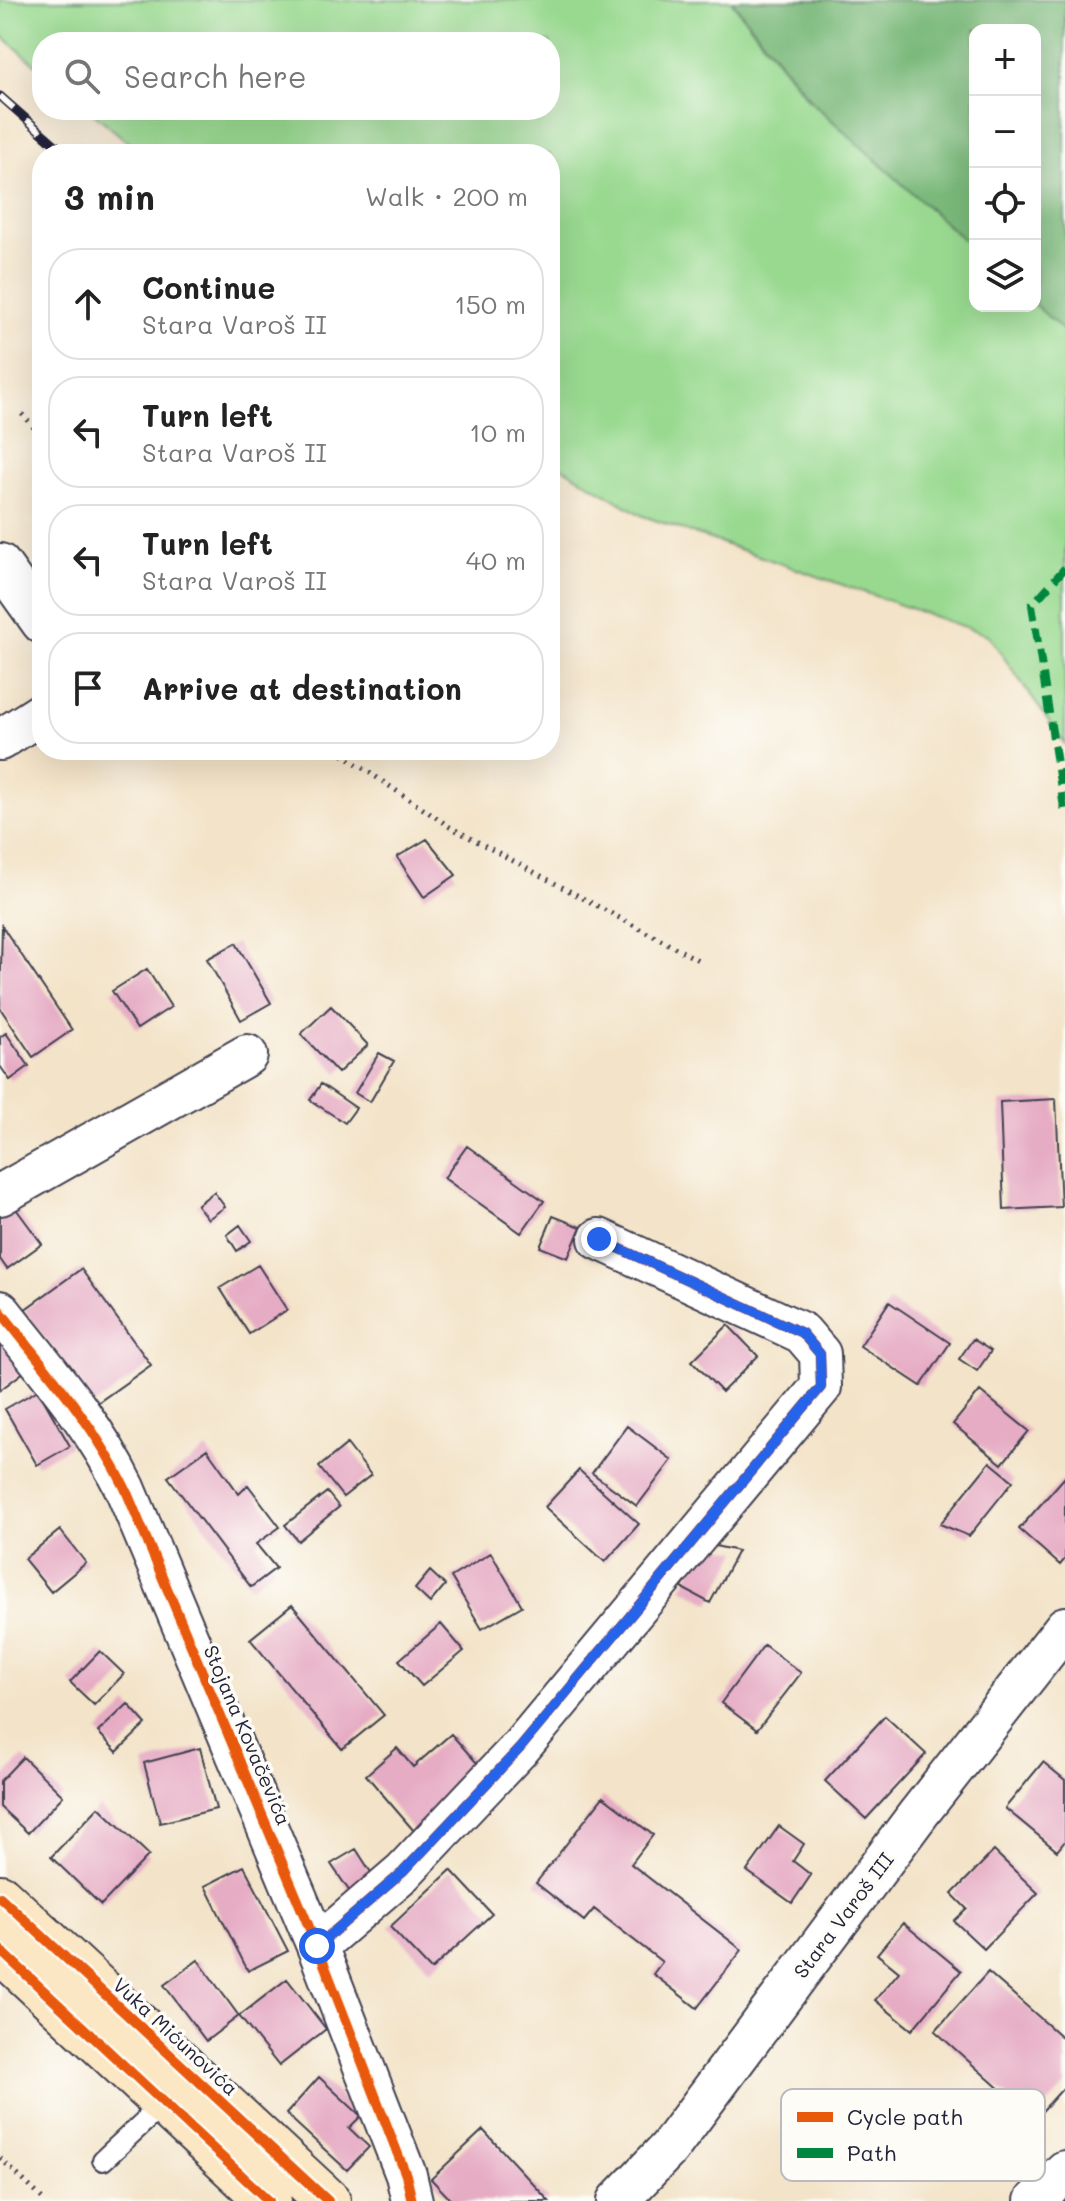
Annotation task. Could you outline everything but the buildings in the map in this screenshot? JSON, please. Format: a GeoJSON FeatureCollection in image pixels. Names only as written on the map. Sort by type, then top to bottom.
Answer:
{"type":"FeatureCollection","features":[{"type":"Feature","properties":{"kind":"main road","name":"Vuka Mićunovića"},"geometry":{"type":"LineString","coordinates":[[2,1902],[328,2201]]}},
{"type":"Feature","properties":{"kind":"main road"},"geometry":{"type":"LineString","coordinates":[[0,1950],[269,2201]]}},
{"type":"Feature","properties":{"kind":"street"},"geometry":{"type":"LineString","coordinates":[[0,564],[32,609]]}},
{"type":"Feature","properties":{"kind":"street"},"geometry":{"type":"LineString","coordinates":[[0,740],[32,719]]}},
{"type":"Feature","properties":{"kind":"street"},"geometry":{"type":"LineString","coordinates":[[0,1195],[247,1055]]}},
{"type":"Feature","properties":{"kind":"street"},"geometry":{"type":"LineString","coordinates":[[317,1946],[403,1872],[520,1748],[821,1387],[820,1354],[802,1333],[599,1239]]}},
{"type":"Feature","properties":{"kind":"street","name":"Stojana Kovačevića"},"geometry":{"type":"LineString","coordinates":[[0,1311],[85,1418],[113,1463],[317,1946],[406,2175],[412,2201]]}},
{"type":"Feature","properties":{"kind":"street","name":"Stara Varoš III"},"geometry":{"type":"LineString","coordinates":[[618,2201],[669,2148],[919,1813],[1065,1627]]}},
{"type":"Feature","properties":{"kind":"street"},"geometry":{"type":"LineString","coordinates":[[1035,2201],[1065,2171]]}},
{"type":"Feature","properties":{"kind":"lane"},"geometry":{"type":"LineString","coordinates":[[103,2160],[164,2103]]}},
{"type":"Feature","properties":{"kind":"path"},"geometry":{"type":"LineString","coordinates":[[22,414],[32,426]]}},
{"type":"Feature","properties":{"kind":"path"},"geometry":{"type":"LineString","coordinates":[[351,760],[450,827],[698,960]]}},
{"type":"Feature","properties":{"kind":"path"},"geometry":{"type":"LineString","coordinates":[[0,2158],[45,2201]]}},
{"type":"Feature","properties":{"kind":"green space"},"geometry":{"type":"Polygon","coordinates":[[[0,0],[730,0],[808,99],[969,241],[969,312],[1041,312],[1041,303],[1065,324],[1065,744],[988,635],[643,516],[560,466],[560,144],[130,144],[102,120],[560,120],[560,32],[32,32],[32,61],[0,34],[0,0]]]}},
{"type":"Feature","properties":{"kind":"green space"},"geometry":{"type":"Polygon","coordinates":[[[731,0],[1065,0],[1065,332],[1041,310],[1041,24],[969,24],[969,245],[813,103],[731,0]]]}},
{"type":"Feature","properties":{"kind":"railway"},"geometry":{"type":"LineString","coordinates":[[0,96],[55,144]]}},
{"type":"Feature","properties":{"kind":"marked path"},"geometry":{"type":"LineString","coordinates":[[1065,568],[1032,605],[1065,814]]}},
{"type":"Feature","properties":{"kind":"cycle path"},"geometry":{"type":"LineString","coordinates":[[317,1946],[403,1872],[520,1748],[821,1387],[820,1354],[802,1333],[599,1239]]}},
{"type":"Feature","properties":{"kind":"cycle path"},"geometry":{"type":"LineString","coordinates":[[0,1311],[83,1418],[125,1488],[317,1946],[406,2175],[412,2201]]}},
{"type":"Feature","properties":{"kind":"cycle path"},"geometry":{"type":"LineString","coordinates":[[0,1897],[328,2201]]}},
{"type":"Feature","properties":{"kind":"cycle path"},"geometry":{"type":"LineString","coordinates":[[0,1950],[269,2201]]}},
{"type":"Feature","properties":{"kind":"route"},"geometry":{"type":"LineString","coordinates":[[317,1946],[403,1872],[520,1748],[821,1387],[820,1354],[802,1333],[599,1239]]}}]}
